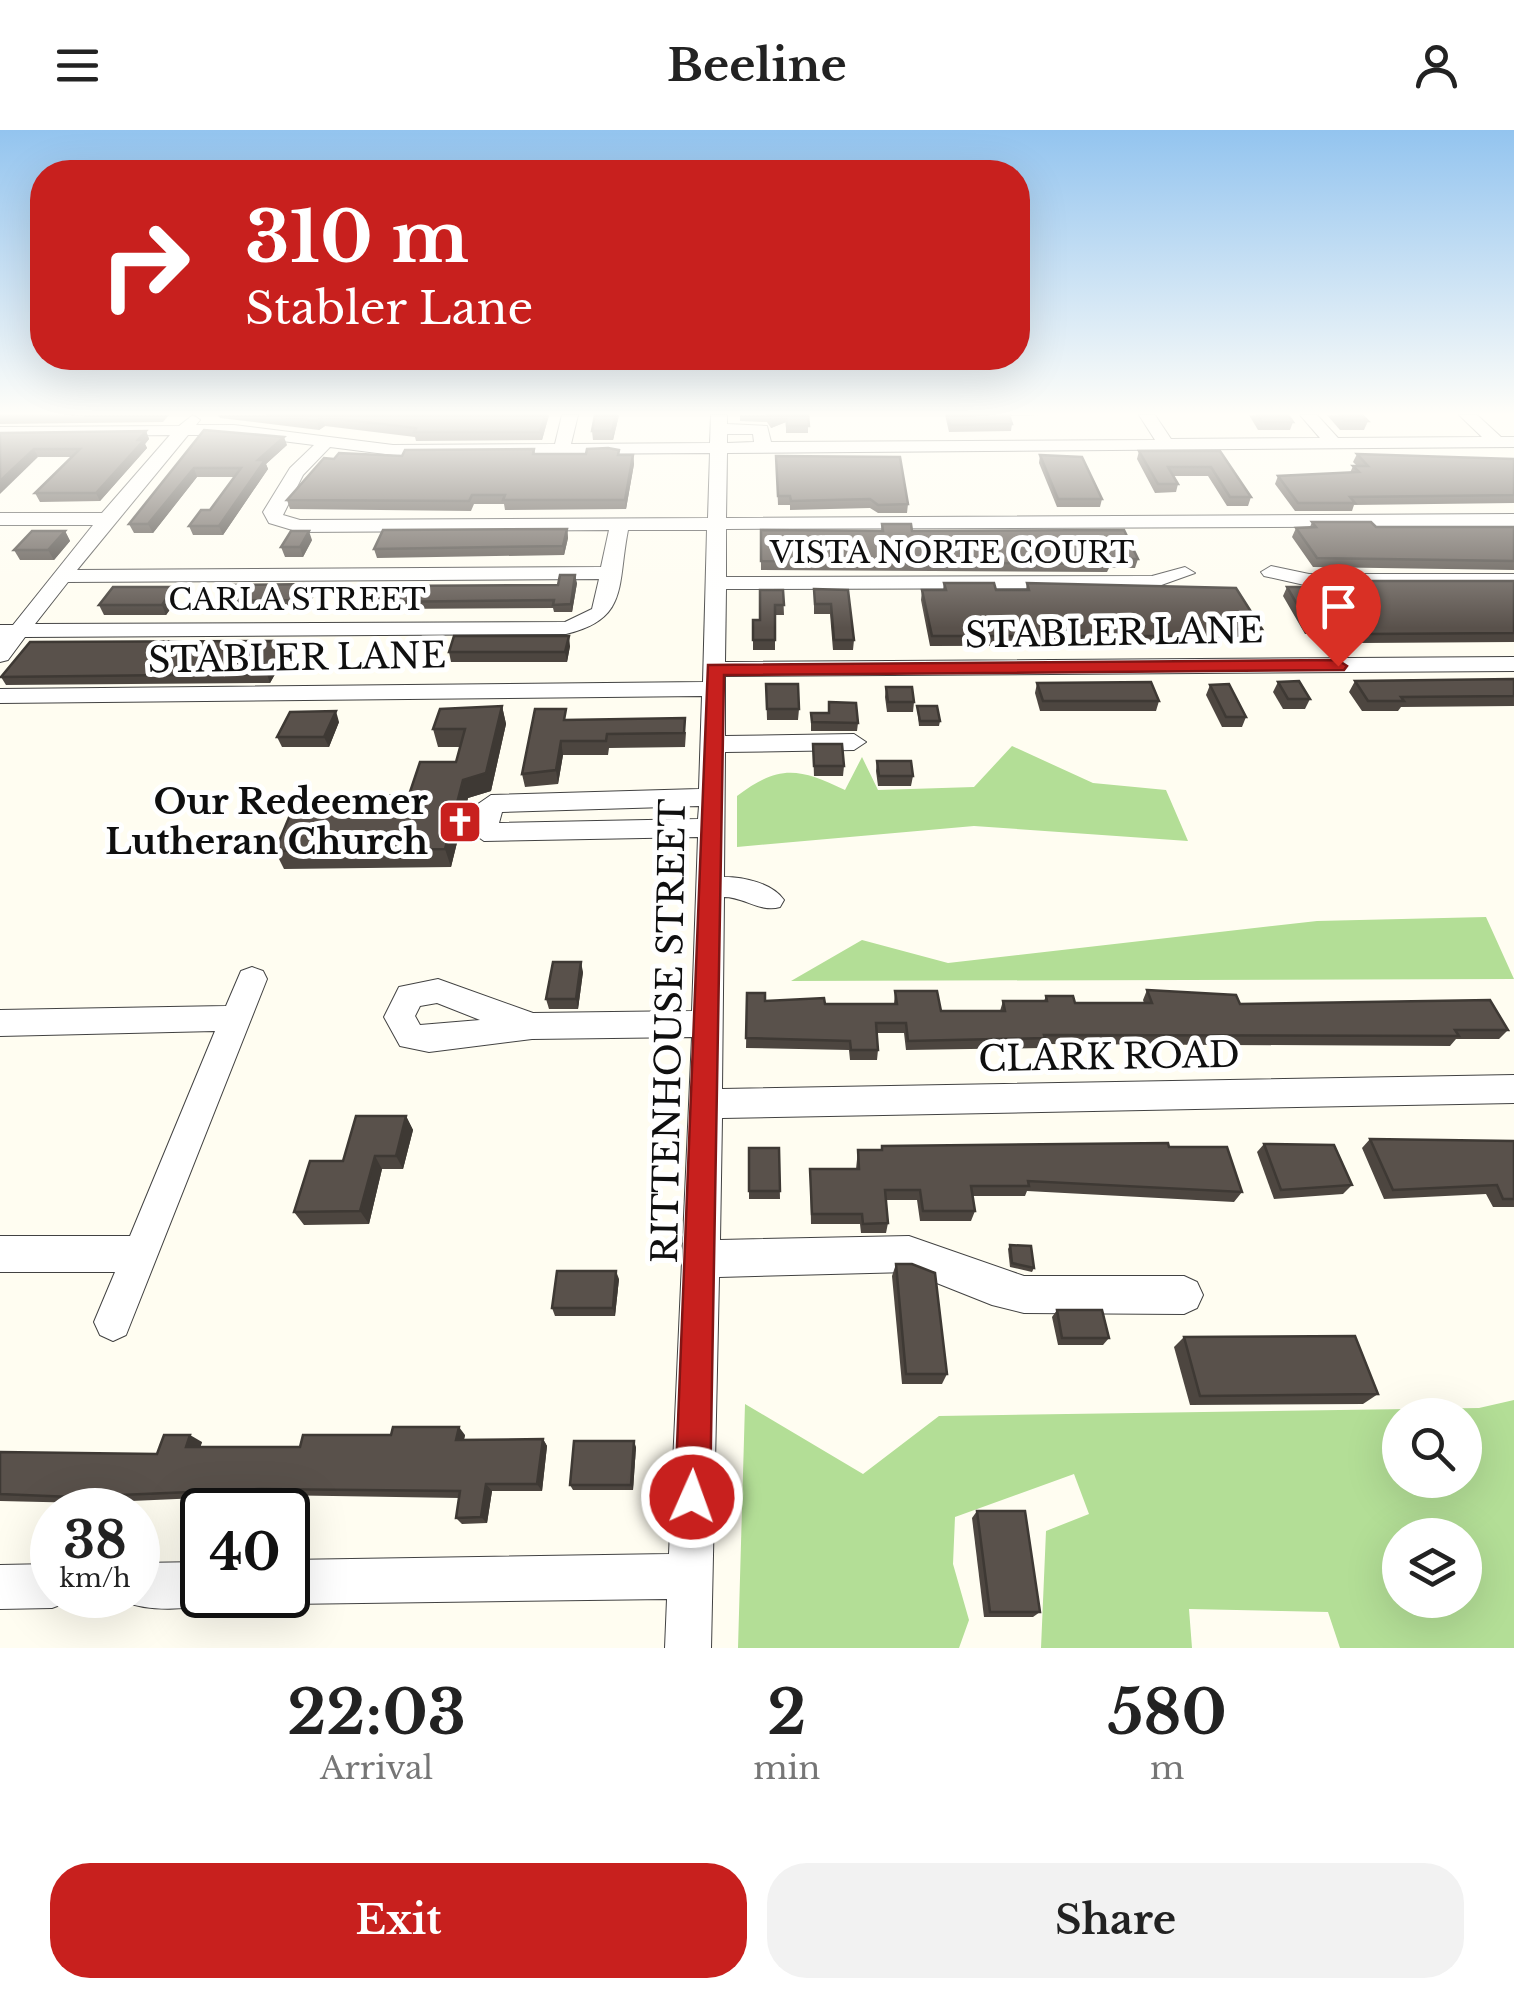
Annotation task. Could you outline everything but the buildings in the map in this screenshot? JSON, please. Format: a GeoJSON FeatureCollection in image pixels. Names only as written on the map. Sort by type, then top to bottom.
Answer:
{"type":"FeatureCollection","features":[{"type":"Feature","properties":{"kind":"street"},"geometry":{"type":"LineString","coordinates":[[0,656],[10,631],[65,576],[136,486]]}},
{"type":"Feature","properties":{"kind":"street"},"geometry":{"type":"LineString","coordinates":[[288,486],[272,512],[276,519],[299,526],[1514,520]]}},
{"type":"Feature","properties":{"kind":"street","name":"RITTENHOUSE STREET"},"geometry":{"type":"LineString","coordinates":[[688,1648],[706,1104],[718,486]]}},
{"type":"Feature","properties":{"kind":"street"},"geometry":{"type":"LineString","coordinates":[[0,520],[107,519]]}},
{"type":"Feature","properties":{"kind":"street"},"geometry":{"type":"LineString","coordinates":[[65,576],[610,573],[620,524]]}},
{"type":"Feature","properties":{"kind":"street"},"geometry":{"type":"LineString","coordinates":[[1271,572],[1309,580],[1514,580]]}},
{"type":"Feature","properties":{"kind":"street","name":"CARLA STREET"},"geometry":{"type":"LineString","coordinates":[[10,631],[566,628],[593,620],[602,611],[610,573]]}},
{"type":"Feature","properties":{"kind":"street","name":"VISTA NORTE COURT"},"geometry":{"type":"LineString","coordinates":[[716,583],[1153,582],[1186,573]]}},
{"type":"Feature","properties":{"kind":"street","name":"STABLER LANE"},"geometry":{"type":"LineString","coordinates":[[0,696],[1514,664]]}},
{"type":"Feature","properties":{"kind":"street"},"geometry":{"type":"LineString","coordinates":[[713,744],[854,742]]}},
{"type":"Feature","properties":{"kind":"street"},"geometry":{"type":"LineString","coordinates":[[491,804],[712,812],[484,832],[491,804]]}},
{"type":"Feature","properties":{"kind":"street"},"geometry":{"type":"LineString","coordinates":[[710,887],[740,887],[770,900]]}},
{"type":"Feature","properties":{"kind":"street"},"geometry":{"type":"LineString","coordinates":[[113,1322],[252,979]]}},
{"type":"Feature","properties":{"kind":"street"},"geometry":{"type":"LineString","coordinates":[[2,1027],[236,1018]]}},
{"type":"Feature","properties":{"kind":"street"},"geometry":{"type":"LineString","coordinates":[[532,1026],[707,1024]]}},
{"type":"Feature","properties":{"kind":"street","name":"CLARK ROAD"},"geometry":{"type":"LineString","coordinates":[[706,1104],[1514,1090]]}},
{"type":"Feature","properties":{"kind":"street"},"geometry":{"type":"LineString","coordinates":[[0,1254],[140,1254]]}},
{"type":"Feature","properties":{"kind":"street"},"geometry":{"type":"LineString","coordinates":[[700,1259],[910,1254],[936,1260],[1002,1290],[1028,1294],[1184,1295]]}},
{"type":"Feature","properties":{"kind":"street"},"geometry":{"type":"LineString","coordinates":[[310,1582],[690,1576]]}},
{"type":"Feature","properties":{"kind":"street"},"geometry":{"type":"LineString","coordinates":[[0,1587],[30,1586]]}},
{"type":"Feature","properties":{"kind":"green space"},"geometry":{"type":"Polygon","coordinates":[[[1012,746],[1093,783],[1166,790],[1188,841],[974,826],[737,847],[737,796],[765,778],[802,774],[845,790],[862,757],[878,790],[974,787],[1012,746]]]}},
{"type":"Feature","properties":{"kind":"green space"},"geometry":{"type":"Polygon","coordinates":[[[1486,917],[1514,979],[791,981],[862,940],[948,963],[1317,921],[1486,917]]]}},
{"type":"Feature","properties":{"kind":"green space"},"geometry":{"type":"Polygon","coordinates":[[[1514,1400],[1514,1648],[1340,1648],[1328,1612],[1189,1609],[1192,1648],[1041,1648],[1046,1531],[1089,1514],[1074,1474],[955,1517],[953,1564],[969,1620],[959,1648],[738,1648],[745,1404],[863,1474],[939,1416],[1382,1409],[1382,1498],[1482,1498],[1482,1407],[1514,1400]]]}},
{"type":"Feature","properties":{"kind":"place","name":"Our Redeemer Lutheran Church"},"geometry":{"type":"Point","coordinates":[460,822]}},
{"type":"Feature","properties":{"kind":"route"},"geometry":{"type":"LineString","coordinates":[[692,1497],[715,669],[1338,666]]}}]}
